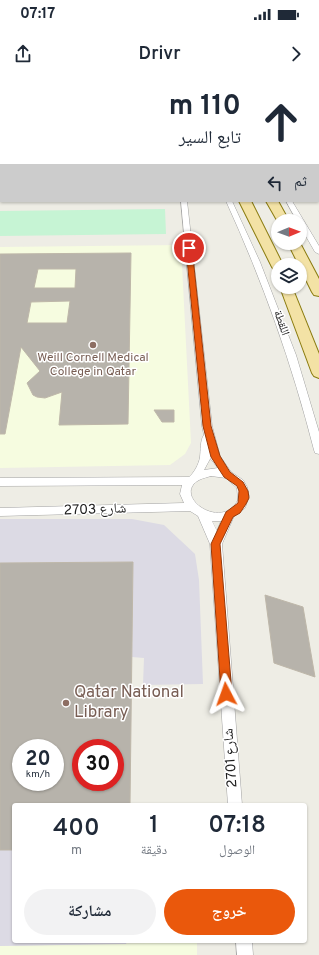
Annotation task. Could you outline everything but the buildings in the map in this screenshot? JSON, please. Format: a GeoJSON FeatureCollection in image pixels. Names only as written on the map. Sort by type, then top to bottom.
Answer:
{"type":"FeatureCollection","features":[{"type":"Feature","properties":{"kind":"main road"},"geometry":{"type":"LineString","coordinates":[[246,202],[274,258]]}},
{"type":"Feature","properties":{"kind":"main road"},"geometry":{"type":"LineString","coordinates":[[273,202],[279,214]]}},
{"type":"Feature","properties":{"kind":"main road"},"geometry":{"type":"LineString","coordinates":[[298,250],[319,292]]}},
{"type":"Feature","properties":{"kind":"main road","name":"اللقطة"},"geometry":{"type":"LineString","coordinates":[[289,294],[319,373]]}},
{"type":"Feature","properties":{"kind":"street"},"geometry":{"type":"LineString","coordinates":[[184,202],[207,426],[206,459],[193,478],[185,494],[186,501],[191,507],[202,514],[211,517],[230,514],[237,510],[242,504],[244,491],[240,484],[227,474],[216,457],[207,426]]}},
{"type":"Feature","properties":{"kind":"street","name":"اللقطة"},"geometry":{"type":"LineString","coordinates":[[229,202],[272,298],[305,395],[319,450]]}},
{"type":"Feature","properties":{"kind":"street"},"geometry":{"type":"LineString","coordinates":[[290,202],[319,252]]}},
{"type":"Feature","properties":{"kind":"street"},"geometry":{"type":"LineString","coordinates":[[193,478],[212,472],[227,474]]}},
{"type":"Feature","properties":{"kind":"street","name":"شارع 2703"},"geometry":{"type":"LineString","coordinates":[[0,482],[193,478]]}},
{"type":"Feature","properties":{"kind":"street","name":"شارع 2703"},"geometry":{"type":"LineString","coordinates":[[0,512],[191,507]]}},
{"type":"Feature","properties":{"kind":"street","name":"شارع 2701"},"geometry":{"type":"LineString","coordinates":[[202,514],[212,532],[216,544],[234,803]]}},
{"type":"Feature","properties":{"kind":"street","name":"شارع 2701"},"geometry":{"type":"LineString","coordinates":[[216,544],[230,514]]}},
{"type":"Feature","properties":{"kind":"street"},"geometry":{"type":"LineString","coordinates":[[244,943],[245,955]]}},
{"type":"Feature","properties":{"kind":"shaded area"},"geometry":{"type":"Polygon","coordinates":[[[165,209],[166,234],[0,236],[0,211],[165,209]]]}},
{"type":"Feature","properties":{"kind":"shaded area","name":"Weill Cornell Medical College in Qatar"},"geometry":{"type":"Polygon","coordinates":[[[181,245],[191,443],[185,454],[170,465],[0,468],[0,247],[181,245]]]}},
{"type":"Feature","properties":{"kind":"shaded area"},"geometry":{"type":"Polygon","coordinates":[[[0,519],[132,519],[164,525],[195,554],[199,580],[203,684],[143,685],[144,658],[132,657],[133,562],[0,563],[0,519]]]}},
{"type":"Feature","properties":{"kind":"shaded area"},"geometry":{"type":"Polygon","coordinates":[[[0,850],[12,850],[12,943],[126,943],[126,944],[0,946],[0,850]]]}},
{"type":"Feature","properties":{"kind":"shaded area"},"geometry":{"type":"Polygon","coordinates":[[[197,943],[197,955],[0,955],[0,946],[197,943]]]}},
{"type":"Feature","properties":{"kind":"place","name":"Weill Cornell Medical College in Qatar"},"geometry":{"type":"Point","coordinates":[93,345]}},
{"type":"Feature","properties":{"kind":"place","name":"Qatar National Library"},"geometry":{"type":"Point","coordinates":[66,703]}},
{"type":"Feature","properties":{"kind":"route"},"geometry":{"type":"LineString","coordinates":[[189,248],[207,426],[216,457],[227,474],[235,478],[244,491],[242,504],[237,510],[230,514],[216,544],[226,694]]}}]}
